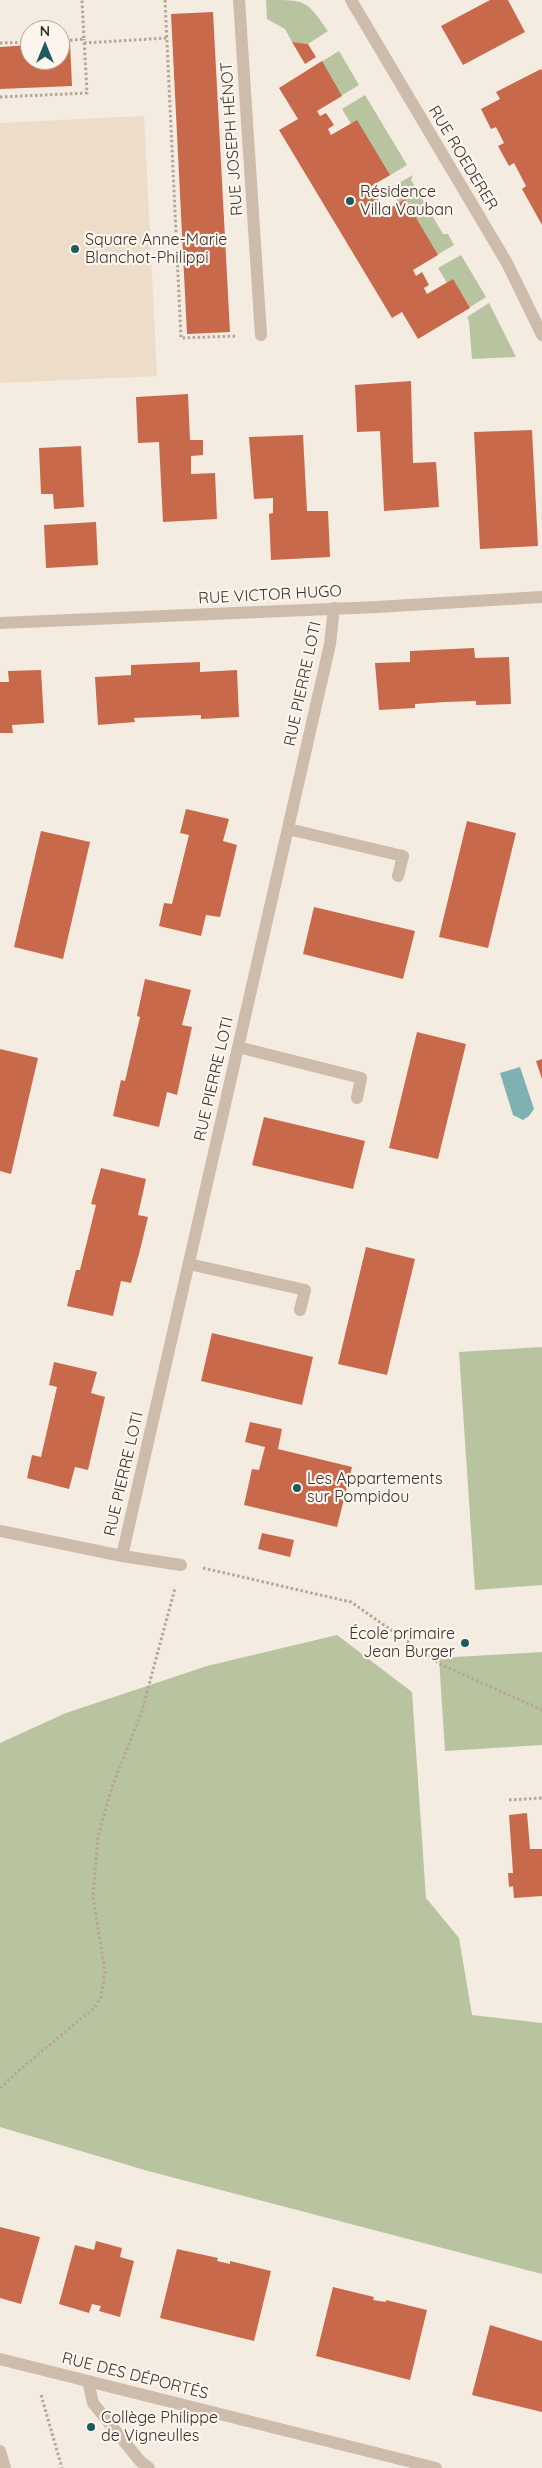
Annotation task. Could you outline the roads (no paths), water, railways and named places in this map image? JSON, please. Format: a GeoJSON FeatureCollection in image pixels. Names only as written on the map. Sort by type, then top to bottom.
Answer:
{"type":"FeatureCollection","features":[{"type":"Feature","properties":{"kind":"street","name":"RUE JOSEPH HÉNOT"},"geometry":{"type":"LineString","coordinates":[[239,0],[261,335]]}},
{"type":"Feature","properties":{"kind":"street","name":"RUE ROEDERER"},"geometry":{"type":"LineString","coordinates":[[351,0],[507,263],[542,335]]}},
{"type":"Feature","properties":{"kind":"street","name":"RUE VICTOR HUGO"},"geometry":{"type":"LineString","coordinates":[[0,623],[542,597]]}},
{"type":"Feature","properties":{"kind":"street","name":"RUE PIERRE LOTI"},"geometry":{"type":"LineString","coordinates":[[122,1556],[333,630],[334,608]]}},
{"type":"Feature","properties":{"kind":"street"},"geometry":{"type":"LineString","coordinates":[[288,829],[403,856],[398,876]]}},
{"type":"Feature","properties":{"kind":"street"},"geometry":{"type":"LineString","coordinates":[[238,1047],[361,1078],[357,1098]]}},
{"type":"Feature","properties":{"kind":"street"},"geometry":{"type":"LineString","coordinates":[[189,1264],[305,1290],[300,1310]]}},
{"type":"Feature","properties":{"kind":"street"},"geometry":{"type":"LineString","coordinates":[[0,1531],[122,1556],[181,1565]]}},
{"type":"Feature","properties":{"kind":"street","name":"RUE DES DÉPORTÉS"},"geometry":{"type":"LineString","coordinates":[[0,2359],[436,2468]]}},
{"type":"Feature","properties":{"kind":"street"},"geometry":{"type":"LineString","coordinates":[[88,2381],[93,2403],[148,2468]]}},
{"type":"Feature","properties":{"kind":"street"},"geometry":{"type":"LineString","coordinates":[[0,2451],[5,2468]]}},
{"type":"Feature","properties":{"kind":"water"},"geometry":{"type":"Polygon","coordinates":[[[520,1067],[534,1109],[523,1120],[513,1115],[500,1073],[520,1067]]]}},
{"type":"Feature","properties":{"kind":"place","name":"Résidence Villa Vauban"},"geometry":{"type":"Point","coordinates":[350,201]}},
{"type":"Feature","properties":{"kind":"place","name":"Square Anne-Marie Blanchot-Philippi"},"geometry":{"type":"Point","coordinates":[75,249]}},
{"type":"Feature","properties":{"kind":"place","name":"Les Appartements sur Pompidou"},"geometry":{"type":"Point","coordinates":[297,1488]}},
{"type":"Feature","properties":{"kind":"place","name":"École primaire Jean Burger"},"geometry":{"type":"Point","coordinates":[465,1643]}},
{"type":"Feature","properties":{"kind":"place","name":"Collège Philippe de Vigneulles"},"geometry":{"type":"Point","coordinates":[91,2427]}}]}
